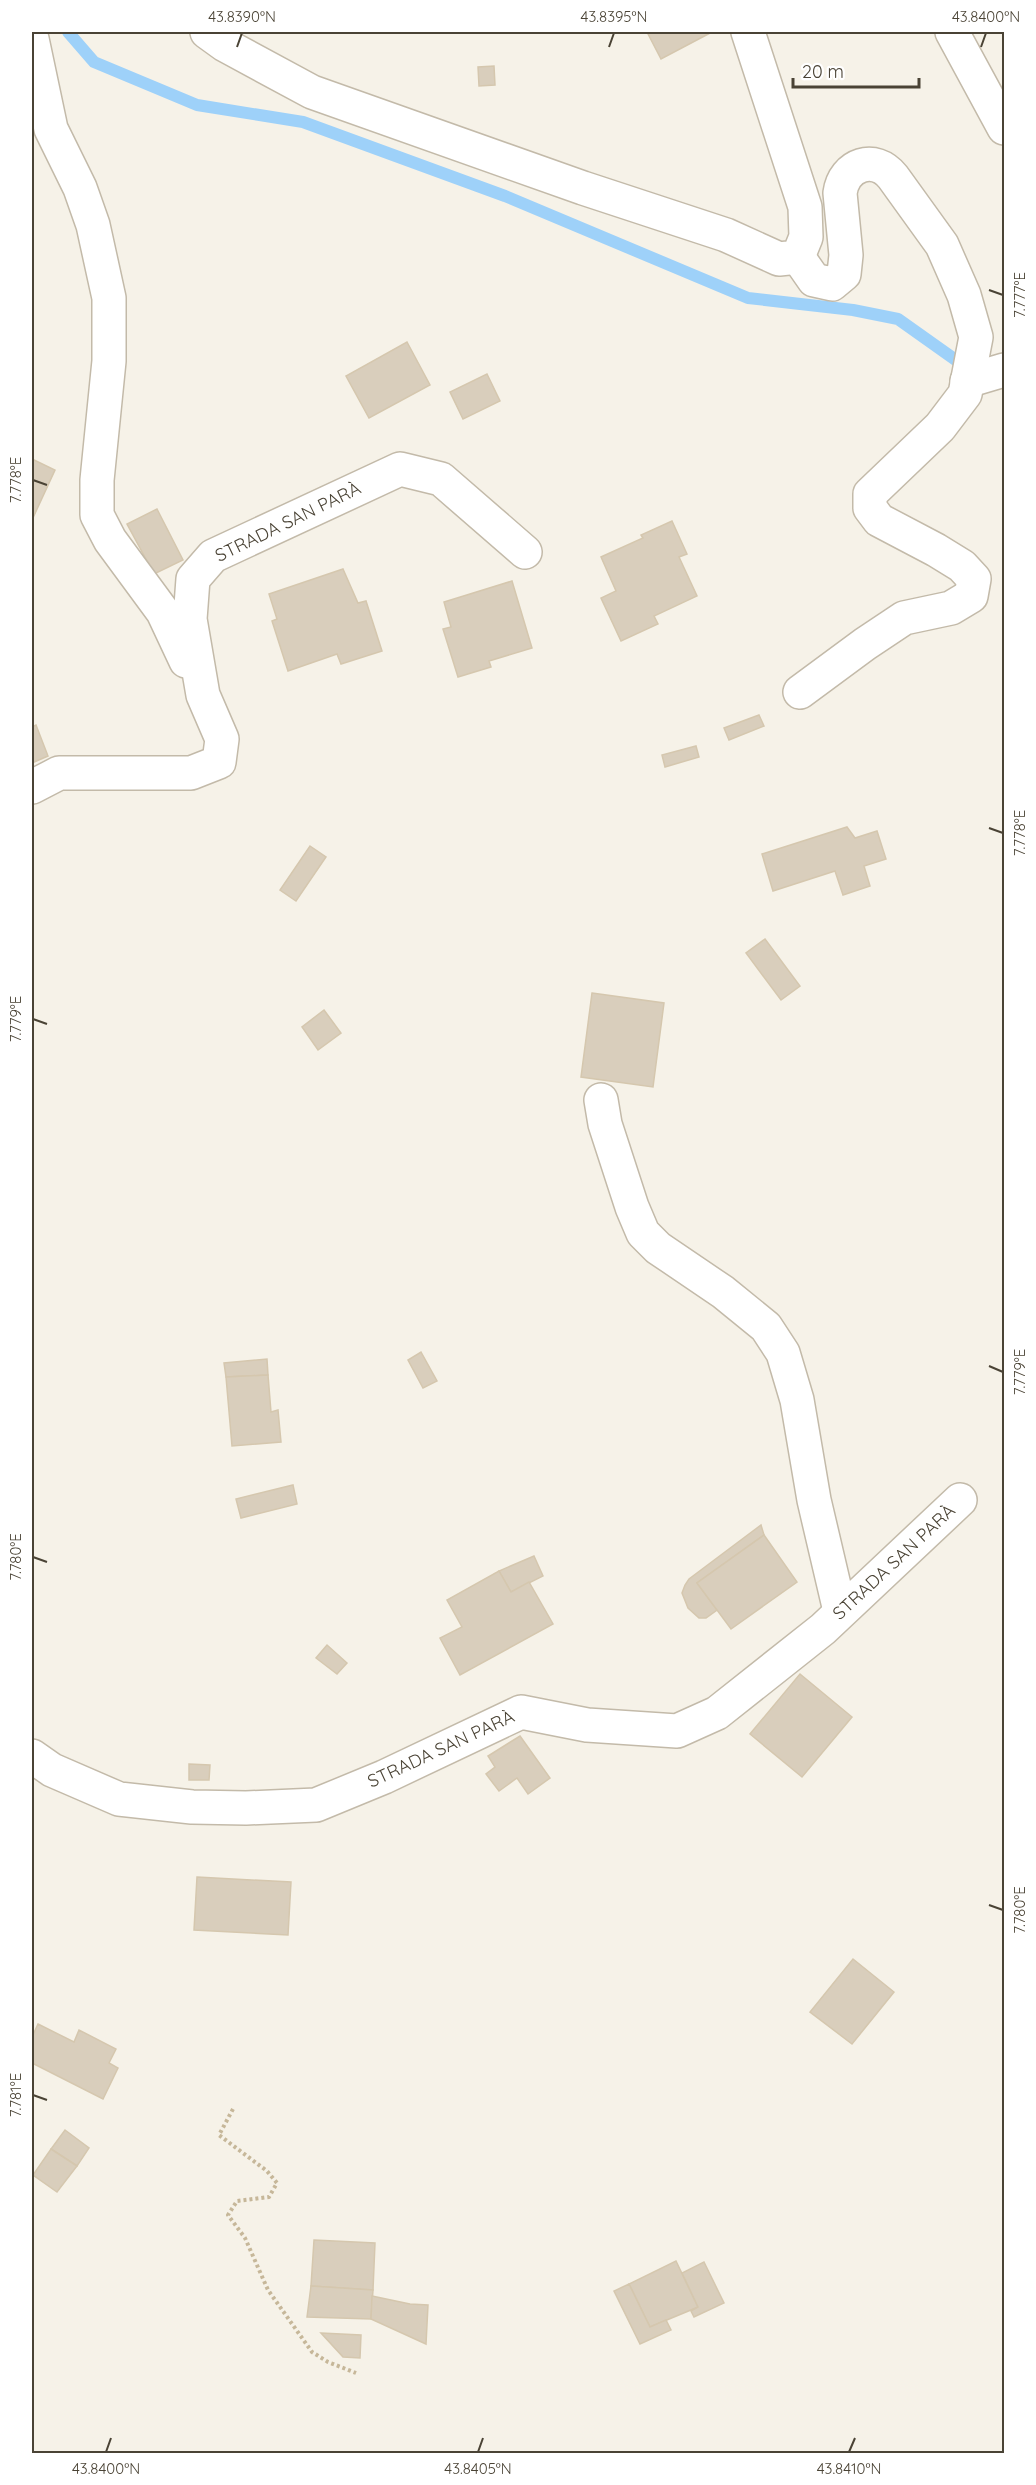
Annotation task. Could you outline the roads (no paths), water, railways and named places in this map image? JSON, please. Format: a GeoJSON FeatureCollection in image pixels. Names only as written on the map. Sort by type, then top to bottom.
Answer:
{"type":"FeatureCollection","features":[{"type":"Feature","properties":{"kind":"street"},"geometry":{"type":"LineString","coordinates":[[207,32],[225,45],[312,92],[583,188],[726,235],[779,259],[798,257]]}},
{"type":"Feature","properties":{"kind":"street"},"geometry":{"type":"LineString","coordinates":[[748,32],[805,207],[806,237],[798,257]]}},
{"type":"Feature","properties":{"kind":"street"},"geometry":{"type":"LineString","coordinates":[[952,32],[1005,128]]}},
{"type":"Feature","properties":{"kind":"street"},"geometry":{"type":"LineString","coordinates":[[32,39],[51,129],[80,188],[93,225],[109,298],[109,361],[97,480],[97,515],[110,540],[163,612],[203,695]]}},
{"type":"Feature","properties":{"kind":"street"},"geometry":{"type":"LineString","coordinates":[[798,257],[814,280],[832,284],[844,274],[846,255],[841,184],[852,168],[861,165],[870,164],[887,170],[942,244],[964,295],[976,337],[965,394],[940,428],[870,494],[870,508],[879,520],[962,566],[974,579],[971,596],[951,608],[904,618],[800,692]]}},
{"type":"Feature","properties":{"kind":"street"},"geometry":{"type":"LineString","coordinates":[[967,381],[1005,370]]}},
{"type":"Feature","properties":{"kind":"street","name":"STRADA SAN PARÀ"},"geometry":{"type":"LineString","coordinates":[[32,787],[59,773],[191,773],[219,762],[222,739],[203,695],[190,619],[193,579],[213,556],[400,469],[441,479],[525,552]]}},
{"type":"Feature","properties":{"kind":"street"},"geometry":{"type":"LineString","coordinates":[[602,1100],[605,1124],[632,1207],[643,1233],[658,1248],[723,1292],[766,1327],[783,1353],[796,1400],[814,1500],[840,1611]]}},
{"type":"Feature","properties":{"kind":"street","name":"STRADA SAN PARÀ"},"geometry":{"type":"LineString","coordinates":[[32,1756],[52,1770],[120,1799],[192,1807],[246,1808],[316,1805],[384,1777],[521,1712],[587,1725],[677,1731],[717,1713],[822,1629],[960,1500]]}},
{"type":"Feature","properties":{"kind":"waterway"},"geometry":{"type":"LineString","coordinates":[[68,32],[94,62],[197,105],[303,122],[505,196],[748,298],[853,310],[898,319],[967,368]]}}]}
